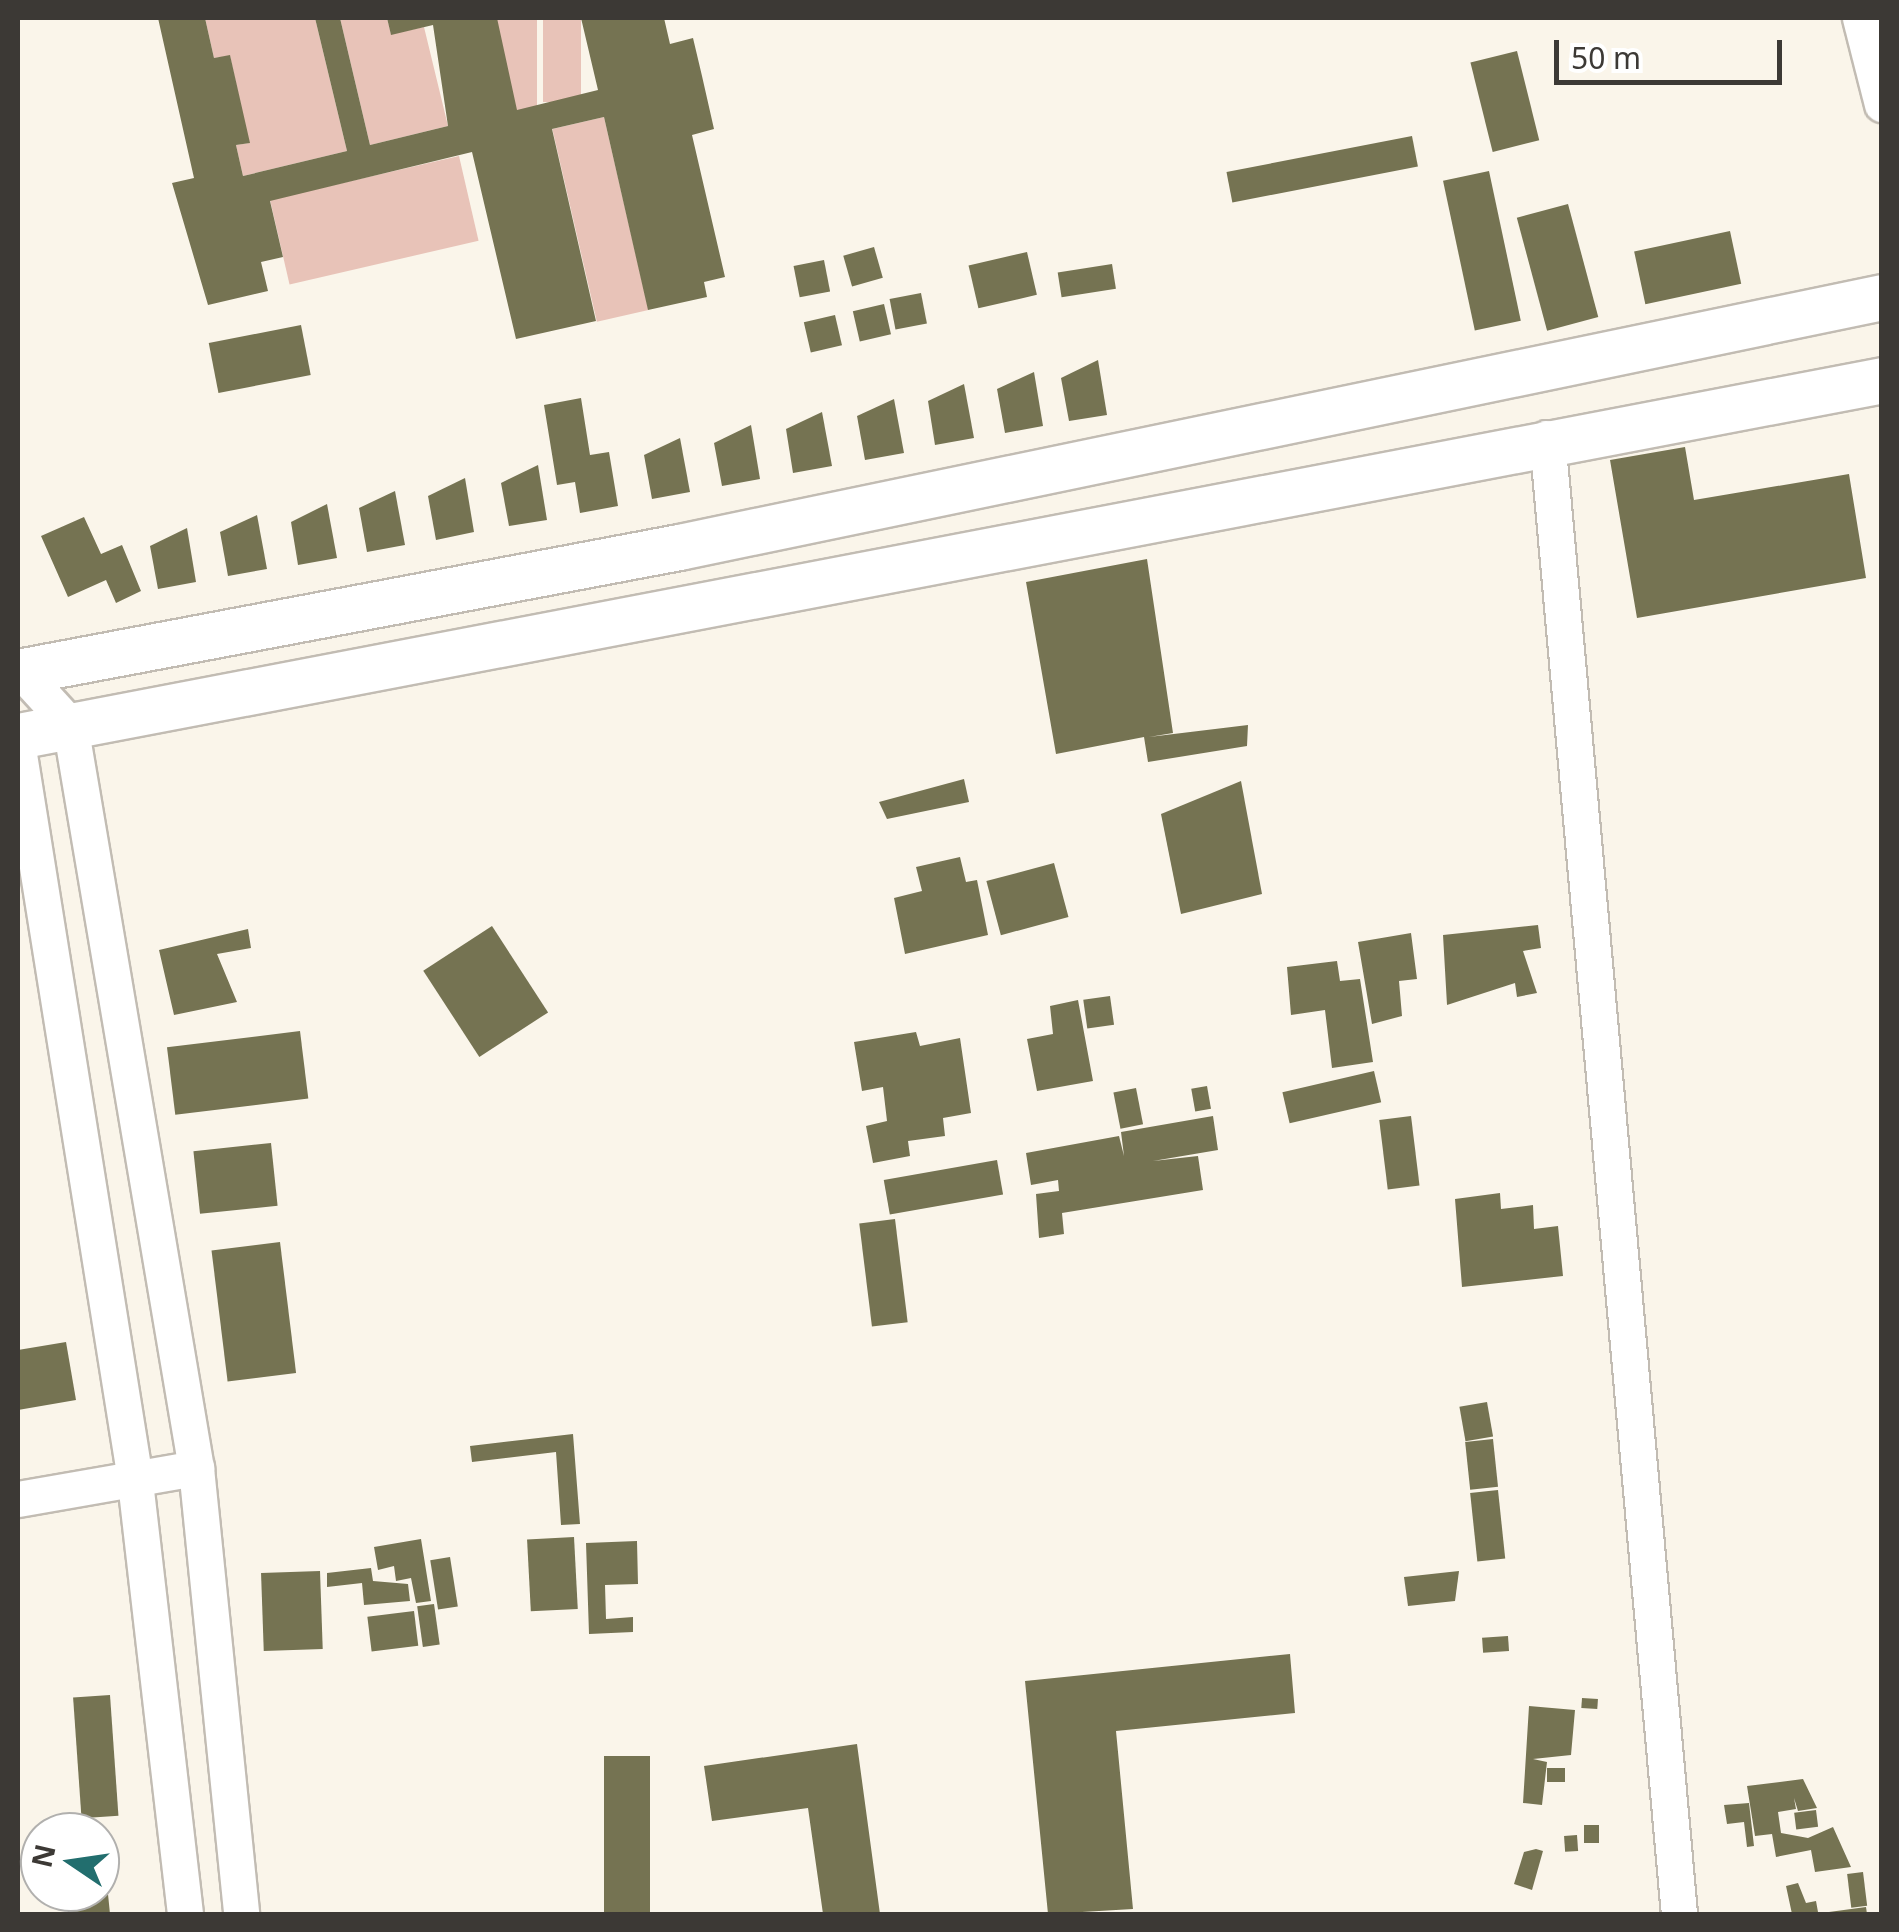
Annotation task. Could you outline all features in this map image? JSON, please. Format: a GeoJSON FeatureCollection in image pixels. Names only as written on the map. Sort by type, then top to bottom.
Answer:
{"type":"FeatureCollection","features":[{"type":"Feature","properties":{"kind":"main road"},"geometry":{"type":"LineString","coordinates":[[18,678],[1388,403],[1882,296]]}},
{"type":"Feature","properties":{"kind":"main road"},"geometry":{"type":"LineString","coordinates":[[18,736],[1404,471],[1547,438],[1882,380]]}},
{"type":"Feature","properties":{"kind":"main road"},"geometry":{"type":"LineString","coordinates":[[1388,403],[1404,471]]}},
{"type":"Feature","properties":{"kind":"street"},"geometry":{"type":"LineString","coordinates":[[1860,18],[1881,99]]}},
{"type":"Feature","properties":{"kind":"street"},"geometry":{"type":"LineString","coordinates":[[1547,438],[1679,1914]]}},
{"type":"Feature","properties":{"kind":"street"},"geometry":{"type":"LineString","coordinates":[[18,678],[70,725],[196,1468],[242,1914]]}},
{"type":"Feature","properties":{"kind":"street"},"geometry":{"type":"LineString","coordinates":[[18,748],[134,1473],[185,1914]]}},
{"type":"Feature","properties":{"kind":"street"},"geometry":{"type":"LineString","coordinates":[[18,1500],[134,1473],[196,1468]]}},
{"type":"Feature","properties":{"kind":"shaded area"},"geometry":{"type":"Polygon","coordinates":[[[205,18],[315,18],[347,151],[243,176],[236,145],[249,143],[230,56],[214,58],[205,18]]]}},
{"type":"Feature","properties":{"kind":"shaded area"},"geometry":{"type":"Polygon","coordinates":[[[340,18],[387,18],[391,34],[424,27],[448,126],[370,145],[340,18]]]}},
{"type":"Feature","properties":{"kind":"shaded area"},"geometry":{"type":"Polygon","coordinates":[[[497,18],[537,18],[537,112],[497,112],[497,18]]]}},
{"type":"Feature","properties":{"kind":"shaded area"},"geometry":{"type":"Polygon","coordinates":[[[543,18],[581,18],[581,102],[543,102],[543,18]]]}},
{"type":"Feature","properties":{"kind":"shaded area"},"geometry":{"type":"Polygon","coordinates":[[[604,117],[649,310],[597,322],[552,129],[604,117]]]}},
{"type":"Feature","properties":{"kind":"shaded area"},"geometry":{"type":"Polygon","coordinates":[[[459,156],[479,241],[290,284],[270,200],[459,156]]]}},
{"type":"Feature","properties":{"kind":"building"},"geometry":{"type":"Polygon","coordinates":[[[158,18],[205,18],[214,58],[230,55],[250,143],[236,145],[243,176],[347,151],[315,18],[340,18],[370,145],[448,126],[433,25],[391,35],[387,18],[497,18],[517,110],[598,90],[581,18],[664,18],[670,44],[693,38],[702,76],[714,129],[692,135],[725,277],[704,282],[707,297],[648,310],[604,117],[552,129],[596,321],[516,339],[472,152],[270,201],[283,257],[261,262],[268,291],[208,305],[172,183],[194,178],[158,18]]]}},
{"type":"Feature","properties":{"kind":"building"},"geometry":{"type":"Polygon","coordinates":[[[1517,51],[1539,140],[1493,152],[1470,63],[1517,51]]]}},
{"type":"Feature","properties":{"kind":"building"},"geometry":{"type":"Polygon","coordinates":[[[1412,136],[1418,166],[1232,202],[1226,172],[1412,136]]]}},
{"type":"Feature","properties":{"kind":"building"},"geometry":{"type":"Polygon","coordinates":[[[1489,171],[1521,321],[1475,330],[1443,181],[1489,171]]]}},
{"type":"Feature","properties":{"kind":"building"},"geometry":{"type":"Polygon","coordinates":[[[1568,204],[1598,317],[1547,331],[1517,218],[1568,204]]]}},
{"type":"Feature","properties":{"kind":"building"},"geometry":{"type":"Polygon","coordinates":[[[1730,231],[1741,284],[1645,304],[1634,251],[1730,231]]]}},
{"type":"Feature","properties":{"kind":"building"},"geometry":{"type":"Polygon","coordinates":[[[874,247],[883,278],[852,287],[843,256],[874,247]]]}},
{"type":"Feature","properties":{"kind":"building"},"geometry":{"type":"Polygon","coordinates":[[[1027,252],[1037,295],[978,308],[969,265],[1027,252]]]}},
{"type":"Feature","properties":{"kind":"building"},"geometry":{"type":"Polygon","coordinates":[[[824,260],[830,291],[800,297],[794,266],[824,260]]]}},
{"type":"Feature","properties":{"kind":"building"},"geometry":{"type":"Polygon","coordinates":[[[1112,264],[1116,289],[1062,297],[1058,273],[1112,264]]]}},
{"type":"Feature","properties":{"kind":"building"},"geometry":{"type":"Polygon","coordinates":[[[921,293],[927,323],[896,330],[890,299],[921,293]]]}},
{"type":"Feature","properties":{"kind":"building"},"geometry":{"type":"Polygon","coordinates":[[[884,304],[891,334],[860,341],[853,311],[884,304]]]}},
{"type":"Feature","properties":{"kind":"building"},"geometry":{"type":"Polygon","coordinates":[[[835,315],[842,345],[811,352],[804,322],[835,315]]]}},
{"type":"Feature","properties":{"kind":"building"},"geometry":{"type":"Polygon","coordinates":[[[301,325],[311,375],[218,393],[209,343],[301,325]]]}},
{"type":"Feature","properties":{"kind":"building"},"geometry":{"type":"Polygon","coordinates":[[[1098,360],[1107,415],[1069,421],[1061,378],[1098,360]]]}},
{"type":"Feature","properties":{"kind":"building"},"geometry":{"type":"Polygon","coordinates":[[[1034,372],[1043,426],[1005,433],[997,389],[1034,372]]]}},
{"type":"Feature","properties":{"kind":"building"},"geometry":{"type":"Polygon","coordinates":[[[964,384],[974,438],[935,445],[928,401],[964,384]]]}},
{"type":"Feature","properties":{"kind":"building"},"geometry":{"type":"Polygon","coordinates":[[[581,398],[590,455],[609,452],[618,506],[580,513],[575,482],[557,485],[544,405],[581,398]]]}},
{"type":"Feature","properties":{"kind":"building"},"geometry":{"type":"Polygon","coordinates":[[[894,399],[904,453],[865,460],[857,416],[894,399]]]}},
{"type":"Feature","properties":{"kind":"building"},"geometry":{"type":"Polygon","coordinates":[[[822,412],[832,466],[793,473],[786,429],[822,412]]]}},
{"type":"Feature","properties":{"kind":"building"},"geometry":{"type":"Polygon","coordinates":[[[751,425],[760,479],[722,486],[714,443],[751,425]]]}},
{"type":"Feature","properties":{"kind":"building"},"geometry":{"type":"Polygon","coordinates":[[[680,438],[690,492],[652,499],[644,455],[680,438]]]}},
{"type":"Feature","properties":{"kind":"building"},"geometry":{"type":"Polygon","coordinates":[[[1685,447],[1694,500],[1849,474],[1866,578],[1637,618],[1610,460],[1685,447]]]}},
{"type":"Feature","properties":{"kind":"building"},"geometry":{"type":"Polygon","coordinates":[[[538,465],[547,520],[509,526],[501,483],[538,465]]]}},
{"type":"Feature","properties":{"kind":"building"},"geometry":{"type":"Polygon","coordinates":[[[465,478],[474,532],[436,540],[428,496],[465,478]]]}},
{"type":"Feature","properties":{"kind":"building"},"geometry":{"type":"Polygon","coordinates":[[[395,491],[405,545],[367,552],[359,508],[395,491]]]}},
{"type":"Feature","properties":{"kind":"building"},"geometry":{"type":"Polygon","coordinates":[[[327,504],[337,558],[298,565],[291,522],[327,504]]]}},
{"type":"Feature","properties":{"kind":"building"},"geometry":{"type":"Polygon","coordinates":[[[257,515],[267,569],[228,576],[220,532],[257,515]]]}},
{"type":"Feature","properties":{"kind":"building"},"geometry":{"type":"Polygon","coordinates":[[[84,517],[101,554],[122,545],[141,591],[116,603],[106,580],[68,597],[41,536],[84,517]]]}},
{"type":"Feature","properties":{"kind":"building"},"geometry":{"type":"Polygon","coordinates":[[[187,528],[196,582],[158,589],[150,546],[187,528]]]}},
{"type":"Feature","properties":{"kind":"building"},"geometry":{"type":"Polygon","coordinates":[[[1147,559],[1173,733],[1149,737],[1248,725],[1247,746],[1148,762],[1144,737],[1056,754],[1026,582],[1147,559]]]}},
{"type":"Feature","properties":{"kind":"building"},"geometry":{"type":"Polygon","coordinates":[[[964,779],[969,802],[887,819],[879,802],[964,779]]]}},
{"type":"Feature","properties":{"kind":"building"},"geometry":{"type":"Polygon","coordinates":[[[1241,781],[1262,894],[1181,914],[1161,814],[1241,781]]]}},
{"type":"Feature","properties":{"kind":"building"},"geometry":{"type":"Polygon","coordinates":[[[960,857],[966,882],[977,880],[988,935],[905,954],[894,898],[922,891],[916,867],[960,857]]]}},
{"type":"Feature","properties":{"kind":"building"},"geometry":{"type":"Polygon","coordinates":[[[1054,863],[1068,917],[1001,935],[986,881],[1054,863]]]}},
{"type":"Feature","properties":{"kind":"building"},"geometry":{"type":"Polygon","coordinates":[[[1538,925],[1541,948],[1523,951],[1537,993],[1517,997],[1515,983],[1447,1005],[1443,935],[1538,925]]]}},
{"type":"Feature","properties":{"kind":"building"},"geometry":{"type":"Polygon","coordinates":[[[492,926],[548,1012],[479,1057],[423,971],[492,926]]]}},
{"type":"Feature","properties":{"kind":"building"},"geometry":{"type":"Polygon","coordinates":[[[248,929],[251,948],[217,954],[237,1002],[174,1015],[159,950],[248,929]]]}},
{"type":"Feature","properties":{"kind":"building"},"geometry":{"type":"Polygon","coordinates":[[[1411,933],[1417,979],[1399,981],[1402,1016],[1372,1024],[1358,942],[1411,933]]]}},
{"type":"Feature","properties":{"kind":"building"},"geometry":{"type":"Polygon","coordinates":[[[1337,961],[1340,981],[1360,979],[1373,1062],[1332,1068],[1325,1010],[1291,1015],[1287,967],[1337,961]]]}},
{"type":"Feature","properties":{"kind":"building"},"geometry":{"type":"Polygon","coordinates":[[[1110,996],[1114,1025],[1087,1028],[1083,1000],[1110,996]]]}},
{"type":"Feature","properties":{"kind":"building"},"geometry":{"type":"Polygon","coordinates":[[[1078,1000],[1093,1081],[1037,1091],[1027,1039],[1053,1034],[1050,1006],[1078,1000]]]}},
{"type":"Feature","properties":{"kind":"building"},"geometry":{"type":"Polygon","coordinates":[[[300,1031],[308,1098],[175,1115],[167,1047],[300,1031]]]}},
{"type":"Feature","properties":{"kind":"building"},"geometry":{"type":"Polygon","coordinates":[[[916,1032],[920,1046],[960,1038],[971,1113],[943,1118],[945,1136],[908,1141],[910,1156],[873,1163],[866,1126],[887,1121],[883,1087],[862,1091],[854,1042],[916,1032]]]}},
{"type":"Feature","properties":{"kind":"building"},"geometry":{"type":"Polygon","coordinates":[[[1374,1071],[1381,1102],[1290,1123],[1282,1092],[1374,1071]]]}},
{"type":"Feature","properties":{"kind":"building"},"geometry":{"type":"Polygon","coordinates":[[[1207,1086],[1211,1109],[1195,1111],[1191,1089],[1207,1086]]]}},
{"type":"Feature","properties":{"kind":"building"},"geometry":{"type":"Polygon","coordinates":[[[1136,1088],[1143,1124],[1120,1129],[1113,1092],[1136,1088]]]}},
{"type":"Feature","properties":{"kind":"building"},"geometry":{"type":"Polygon","coordinates":[[[1213,1116],[1218,1150],[1153,1161],[1198,1156],[1203,1190],[1062,1213],[1064,1234],[1039,1238],[1036,1194],[1059,1191],[1058,1180],[1031,1185],[1026,1153],[1119,1136],[1124,1156],[1121,1132],[1213,1116]]]}},
{"type":"Feature","properties":{"kind":"building"},"geometry":{"type":"Polygon","coordinates":[[[1411,1116],[1420,1185],[1388,1189],[1379,1120],[1411,1116]]]}},
{"type":"Feature","properties":{"kind":"building"},"geometry":{"type":"Polygon","coordinates":[[[271,1143],[278,1206],[200,1214],[193,1151],[271,1143]]]}},
{"type":"Feature","properties":{"kind":"building"},"geometry":{"type":"Polygon","coordinates":[[[997,1160],[1003,1194],[890,1214],[884,1180],[997,1160]]]}},
{"type":"Feature","properties":{"kind":"building"},"geometry":{"type":"Polygon","coordinates":[[[1500,1193],[1501,1209],[1533,1205],[1534,1229],[1558,1226],[1563,1276],[1462,1287],[1455,1199],[1500,1193]]]}},
{"type":"Feature","properties":{"kind":"building"},"geometry":{"type":"Polygon","coordinates":[[[895,1219],[908,1322],[872,1327],[859,1223],[895,1219]]]}},
{"type":"Feature","properties":{"kind":"building"},"geometry":{"type":"Polygon","coordinates":[[[280,1242],[296,1373],[228,1381],[212,1250],[280,1242]]]}},
{"type":"Feature","properties":{"kind":"building"},"geometry":{"type":"Polygon","coordinates":[[[66,1342],[76,1400],[18,1410],[18,1350],[66,1342]]]}},
{"type":"Feature","properties":{"kind":"building"},"geometry":{"type":"Polygon","coordinates":[[[1487,1402],[1493,1436],[1466,1441],[1459,1407],[1487,1402]]]}},
{"type":"Feature","properties":{"kind":"building"},"geometry":{"type":"Polygon","coordinates":[[[573,1434],[580,1524],[561,1525],[556,1452],[472,1462],[470,1446],[573,1434]]]}},
{"type":"Feature","properties":{"kind":"building"},"geometry":{"type":"Polygon","coordinates":[[[1493,1439],[1498,1487],[1470,1490],[1465,1442],[1493,1439]]]}},
{"type":"Feature","properties":{"kind":"building"},"geometry":{"type":"Polygon","coordinates":[[[1498,1490],[1505,1559],[1477,1562],[1470,1493],[1498,1490]]]}},
{"type":"Feature","properties":{"kind":"building"},"geometry":{"type":"Polygon","coordinates":[[[574,1537],[578,1609],[531,1611],[527,1539],[574,1537]]]}},
{"type":"Feature","properties":{"kind":"building"},"geometry":{"type":"Polygon","coordinates":[[[421,1539],[431,1601],[416,1603],[411,1578],[396,1581],[394,1566],[378,1570],[374,1547],[421,1539]]]}},
{"type":"Feature","properties":{"kind":"building"},"geometry":{"type":"Polygon","coordinates":[[[637,1541],[638,1584],[605,1585],[606,1619],[633,1617],[633,1632],[589,1634],[586,1543],[637,1541]]]}},
{"type":"Feature","properties":{"kind":"building"},"geometry":{"type":"Polygon","coordinates":[[[450,1557],[458,1606],[438,1610],[430,1560],[450,1557]]]}},
{"type":"Feature","properties":{"kind":"building"},"geometry":{"type":"Polygon","coordinates":[[[371,1568],[373,1581],[408,1584],[410,1601],[364,1605],[362,1583],[327,1587],[327,1573],[371,1568]]]}},
{"type":"Feature","properties":{"kind":"building"},"geometry":{"type":"Polygon","coordinates":[[[320,1571],[323,1649],[264,1651],[261,1573],[320,1571]]]}},
{"type":"Feature","properties":{"kind":"building"},"geometry":{"type":"Polygon","coordinates":[[[1459,1571],[1455,1601],[1408,1606],[1404,1577],[1459,1571]]]}},
{"type":"Feature","properties":{"kind":"building"},"geometry":{"type":"Polygon","coordinates":[[[434,1604],[440,1645],[423,1647],[417,1606],[434,1604]]]}},
{"type":"Feature","properties":{"kind":"building"},"geometry":{"type":"Polygon","coordinates":[[[414,1611],[418,1646],[372,1651],[367,1617],[414,1611]]]}},
{"type":"Feature","properties":{"kind":"building"},"geometry":{"type":"Polygon","coordinates":[[[1508,1636],[1509,1651],[1483,1653],[1482,1638],[1508,1636]]]}},
{"type":"Feature","properties":{"kind":"building"},"geometry":{"type":"Polygon","coordinates":[[[1290,1654],[1295,1713],[1116,1731],[1133,1909],[1048,1914],[1025,1681],[1290,1654]]]}},
{"type":"Feature","properties":{"kind":"building"},"geometry":{"type":"Polygon","coordinates":[[[110,1695],[118,1812],[81,1812],[73,1698],[110,1695]]]}},
{"type":"Feature","properties":{"kind":"building"},"geometry":{"type":"Polygon","coordinates":[[[1582,1698],[1598,1699],[1597,1709],[1581,1708],[1582,1698]]]}},
{"type":"Feature","properties":{"kind":"building"},"geometry":{"type":"Polygon","coordinates":[[[1529,1706],[1575,1710],[1571,1755],[1533,1759],[1547,1762],[1542,1805],[1523,1803],[1529,1706]]]}},
{"type":"Feature","properties":{"kind":"building"},"geometry":{"type":"Polygon","coordinates":[[[857,1744],[880,1914],[823,1914],[808,1808],[712,1821],[704,1766],[857,1744]]]}},
{"type":"Feature","properties":{"kind":"building"},"geometry":{"type":"Polygon","coordinates":[[[604,1756],[650,1756],[650,1914],[604,1914],[604,1756]]]}},
{"type":"Feature","properties":{"kind":"building"},"geometry":{"type":"Polygon","coordinates":[[[1547,1768],[1565,1768],[1565,1782],[1547,1782],[1547,1768]]]}},
{"type":"Feature","properties":{"kind":"building"},"geometry":{"type":"Polygon","coordinates":[[[1803,1779],[1817,1808],[1798,1811],[1794,1798],[1796,1809],[1778,1812],[1781,1833],[1808,1838],[1833,1827],[1851,1867],[1815,1872],[1811,1850],[1776,1857],[1772,1834],[1755,1836],[1747,1786],[1803,1779]]]}},
{"type":"Feature","properties":{"kind":"building"},"geometry":{"type":"Polygon","coordinates":[[[1749,1803],[1754,1846],[1747,1847],[1744,1822],[1727,1824],[1724,1805],[1749,1803]]]}},
{"type":"Feature","properties":{"kind":"building"},"geometry":{"type":"Polygon","coordinates":[[[1816,1810],[1818,1827],[1796,1830],[1794,1813],[1816,1810]]]}},
{"type":"Feature","properties":{"kind":"building"},"geometry":{"type":"Polygon","coordinates":[[[1584,1825],[1599,1825],[1599,1843],[1584,1843],[1584,1825]]]}},
{"type":"Feature","properties":{"kind":"building"},"geometry":{"type":"Polygon","coordinates":[[[1577,1835],[1578,1851],[1565,1852],[1564,1836],[1577,1835]]]}},
{"type":"Feature","properties":{"kind":"building"},"geometry":{"type":"Polygon","coordinates":[[[1543,1851],[1532,1890],[1514,1884],[1524,1852],[1543,1851]]]}},
{"type":"Feature","properties":{"kind":"building"},"geometry":{"type":"Polygon","coordinates":[[[1863,1872],[1867,1906],[1851,1908],[1847,1874],[1863,1872]]]}},
{"type":"Feature","properties":{"kind":"building"},"geometry":{"type":"Polygon","coordinates":[[[1798,1883],[1806,1903],[1816,1901],[1818,1912],[1792,1914],[1786,1886],[1798,1883]]]}},
{"type":"Feature","properties":{"kind":"building"},"geometry":{"type":"Polygon","coordinates":[[[1866,1907],[1867,1914],[1829,1912],[1866,1907]]]}},
{"type":"Feature","properties":{"kind":"building"},"geometry":{"type":"Polygon","coordinates":[[[68,1912],[110,1914],[68,1914],[68,1912]]]}}]}
